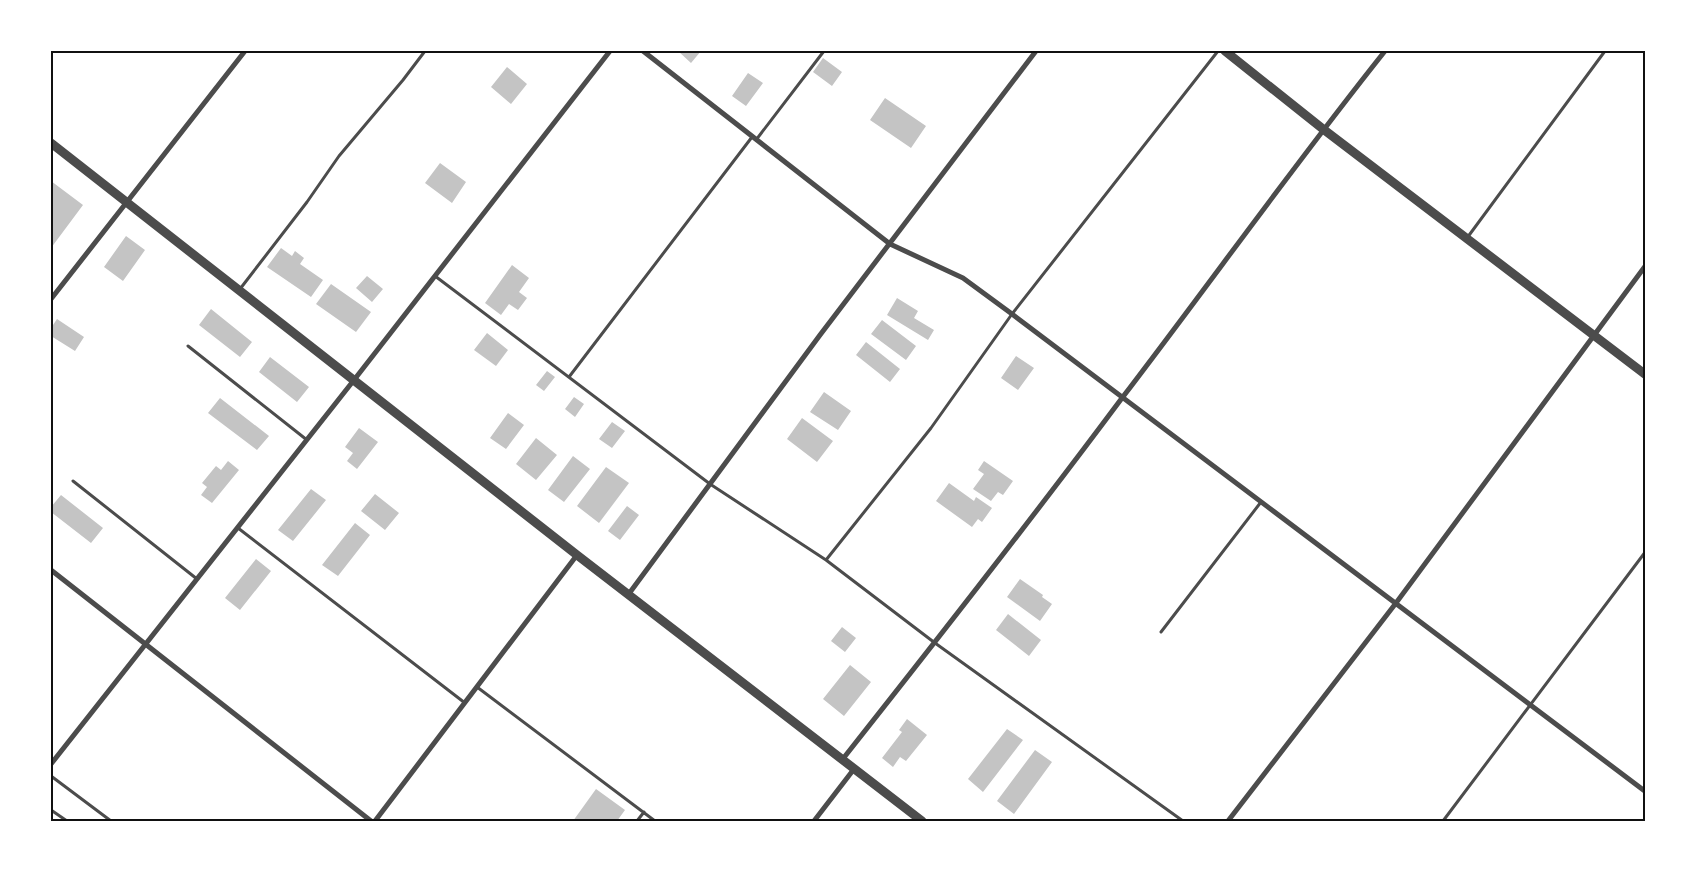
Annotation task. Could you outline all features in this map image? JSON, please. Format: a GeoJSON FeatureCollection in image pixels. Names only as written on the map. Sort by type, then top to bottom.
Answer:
{"type":"FeatureCollection","features":[{"type":"Feature","properties":{"kind":"street"},"geometry":{"type":"LineString","coordinates":[[51,299],[245,51]]}},
{"type":"Feature","properties":{"kind":"street"},"geometry":{"type":"LineString","coordinates":[[51,764],[307,440],[610,51]]}},
{"type":"Feature","properties":{"kind":"street"},"geometry":{"type":"LineString","coordinates":[[643,51],[890,244],[963,278],[1646,792]]}},
{"type":"Feature","properties":{"kind":"street"},"geometry":{"type":"LineString","coordinates":[[628,595],[1036,51]]}},
{"type":"Feature","properties":{"kind":"street"},"geometry":{"type":"LineString","coordinates":[[1225,51],[1646,375]]}},
{"type":"Feature","properties":{"kind":"street"},"geometry":{"type":"LineString","coordinates":[[842,760],[935,643],[1123,398],[1323,128],[1385,51]]}},
{"type":"Feature","properties":{"kind":"street"},"geometry":{"type":"LineString","coordinates":[[51,143],[628,595],[922,821]]}},
{"type":"Feature","properties":{"kind":"street"},"geometry":{"type":"LineString","coordinates":[[1228,821],[1396,603],[1646,265]]}},
{"type":"Feature","properties":{"kind":"street"},"geometry":{"type":"LineString","coordinates":[[375,821],[577,555]]}},
{"type":"Feature","properties":{"kind":"street"},"geometry":{"type":"LineString","coordinates":[[51,570],[371,821]]}},
{"type":"Feature","properties":{"kind":"street"},"geometry":{"type":"LineString","coordinates":[[814,821],[854,769]]}},
{"type":"Feature","properties":{"kind":"lane"},"geometry":{"type":"LineString","coordinates":[[240,290],[307,202],[339,156],[426,51]]}},
{"type":"Feature","properties":{"kind":"lane"},"geometry":{"type":"LineString","coordinates":[[569,378],[824,51]]}},
{"type":"Feature","properties":{"kind":"lane"},"geometry":{"type":"LineString","coordinates":[[826,560],[931,428],[1012,314],[1218,51]]}},
{"type":"Feature","properties":{"kind":"lane"},"geometry":{"type":"LineString","coordinates":[[1467,238],[1605,51]]}},
{"type":"Feature","properties":{"kind":"lane"},"geometry":{"type":"LineString","coordinates":[[435,276],[710,484],[826,560],[935,643],[1183,821]]}},
{"type":"Feature","properties":{"kind":"lane"},"geometry":{"type":"LineString","coordinates":[[188,346],[307,440]]}},
{"type":"Feature","properties":{"kind":"lane"},"geometry":{"type":"LineString","coordinates":[[73,481],[197,579]]}},
{"type":"Feature","properties":{"kind":"lane"},"geometry":{"type":"LineString","coordinates":[[1161,632],[1261,502]]}},
{"type":"Feature","properties":{"kind":"lane"},"geometry":{"type":"LineString","coordinates":[[238,528],[464,703]]}},
{"type":"Feature","properties":{"kind":"lane"},"geometry":{"type":"LineString","coordinates":[[1443,821],[1646,551]]}},
{"type":"Feature","properties":{"kind":"lane"},"geometry":{"type":"LineString","coordinates":[[477,687],[655,821]]}},
{"type":"Feature","properties":{"kind":"lane"},"geometry":{"type":"LineString","coordinates":[[51,776],[111,821]]}},
{"type":"Feature","properties":{"kind":"lane"},"geometry":{"type":"LineString","coordinates":[[51,810],[67,821]]}},
{"type":"Feature","properties":{"kind":"lane"},"geometry":{"type":"LineString","coordinates":[[637,821],[644,812]]}},
{"type":"Feature","properties":{"kind":"building"},"geometry":{"type":"Polygon","coordinates":[[[678,51],[701,51],[691,63],[678,51]]]}},
{"type":"Feature","properties":{"kind":"building"},"geometry":{"type":"Polygon","coordinates":[[[823,58],[842,72],[832,86],[813,72],[823,58]]]}},
{"type":"Feature","properties":{"kind":"building"},"geometry":{"type":"Polygon","coordinates":[[[507,67],[527,84],[511,104],[491,87],[507,67]]]}},
{"type":"Feature","properties":{"kind":"building"},"geometry":{"type":"Polygon","coordinates":[[[748,73],[763,83],[746,106],[732,96],[748,73]]]}},
{"type":"Feature","properties":{"kind":"building"},"geometry":{"type":"Polygon","coordinates":[[[885,98],[926,126],[911,148],[870,120],[885,98]]]}},
{"type":"Feature","properties":{"kind":"building"},"geometry":{"type":"Polygon","coordinates":[[[440,163],[466,182],[452,203],[425,183],[440,163]]]}},
{"type":"Feature","properties":{"kind":"building"},"geometry":{"type":"Polygon","coordinates":[[[51,181],[83,205],[51,248],[51,181]]]}},
{"type":"Feature","properties":{"kind":"building"},"geometry":{"type":"Polygon","coordinates":[[[126,236],[145,250],[123,281],[104,267],[126,236]]]}},
{"type":"Feature","properties":{"kind":"building"},"geometry":{"type":"Polygon","coordinates":[[[281,248],[292,256],[295,251],[304,258],[300,264],[323,280],[311,297],[267,267],[281,248]]]}},
{"type":"Feature","properties":{"kind":"building"},"geometry":{"type":"Polygon","coordinates":[[[512,265],[529,278],[519,292],[527,298],[518,310],[509,304],[501,315],[485,303],[512,265]]]}},
{"type":"Feature","properties":{"kind":"building"},"geometry":{"type":"Polygon","coordinates":[[[367,276],[383,289],[372,302],[356,288],[367,276]]]}},
{"type":"Feature","properties":{"kind":"building"},"geometry":{"type":"Polygon","coordinates":[[[331,284],[371,312],[356,332],[316,304],[331,284]]]}},
{"type":"Feature","properties":{"kind":"building"},"geometry":{"type":"Polygon","coordinates":[[[897,298],[918,311],[914,318],[934,330],[928,340],[887,315],[897,298]]]}},
{"type":"Feature","properties":{"kind":"building"},"geometry":{"type":"Polygon","coordinates":[[[211,309],[252,342],[240,357],[199,325],[211,309]]]}},
{"type":"Feature","properties":{"kind":"building"},"geometry":{"type":"Polygon","coordinates":[[[57,319],[84,337],[75,351],[51,336],[51,328],[57,319]]]}},
{"type":"Feature","properties":{"kind":"building"},"geometry":{"type":"Polygon","coordinates":[[[882,320],[916,346],[906,360],[871,334],[882,320]]]}},
{"type":"Feature","properties":{"kind":"building"},"geometry":{"type":"Polygon","coordinates":[[[487,333],[508,350],[496,366],[474,350],[487,333]]]}},
{"type":"Feature","properties":{"kind":"building"},"geometry":{"type":"Polygon","coordinates":[[[866,342],[900,369],[890,382],[856,355],[866,342]]]}},
{"type":"Feature","properties":{"kind":"building"},"geometry":{"type":"Polygon","coordinates":[[[1016,356],[1034,368],[1018,390],[1001,378],[1016,356]]]}},
{"type":"Feature","properties":{"kind":"building"},"geometry":{"type":"Polygon","coordinates":[[[270,357],[309,387],[297,402],[259,372],[270,357]]]}},
{"type":"Feature","properties":{"kind":"building"},"geometry":{"type":"Polygon","coordinates":[[[547,371],[555,377],[544,391],[536,385],[547,371]]]}},
{"type":"Feature","properties":{"kind":"building"},"geometry":{"type":"Polygon","coordinates":[[[824,392],[851,411],[838,430],[810,412],[824,392]]]}},
{"type":"Feature","properties":{"kind":"building"},"geometry":{"type":"Polygon","coordinates":[[[574,397],[584,404],[575,417],[565,409],[574,397]]]}},
{"type":"Feature","properties":{"kind":"building"},"geometry":{"type":"Polygon","coordinates":[[[220,398],[269,436],[257,450],[208,413],[220,398]]]}},
{"type":"Feature","properties":{"kind":"building"},"geometry":{"type":"Polygon","coordinates":[[[508,413],[524,425],[506,449],[490,438],[508,413]]]}},
{"type":"Feature","properties":{"kind":"building"},"geometry":{"type":"Polygon","coordinates":[[[802,418],[833,441],[817,462],[787,439],[802,418]]]}},
{"type":"Feature","properties":{"kind":"building"},"geometry":{"type":"Polygon","coordinates":[[[612,422],[625,431],[612,448],[599,439],[612,422]]]}},
{"type":"Feature","properties":{"kind":"building"},"geometry":{"type":"Polygon","coordinates":[[[359,428],[378,442],[357,469],[347,461],[353,453],[345,447],[359,428]]]}},
{"type":"Feature","properties":{"kind":"building"},"geometry":{"type":"Polygon","coordinates":[[[536,438],[557,455],[536,480],[516,464],[536,438]]]}},
{"type":"Feature","properties":{"kind":"building"},"geometry":{"type":"Polygon","coordinates":[[[573,456],[590,469],[564,502],[548,490],[573,456]]]}},
{"type":"Feature","properties":{"kind":"building"},"geometry":{"type":"Polygon","coordinates":[[[228,461],[239,470],[212,503],[201,495],[207,487],[202,483],[216,466],[221,470],[228,461]]]}},
{"type":"Feature","properties":{"kind":"building"},"geometry":{"type":"Polygon","coordinates":[[[984,461],[1013,481],[1003,495],[998,492],[991,501],[973,489],[984,474],[978,470],[984,461]]]}},
{"type":"Feature","properties":{"kind":"building"},"geometry":{"type":"Polygon","coordinates":[[[606,467],[629,483],[599,523],[577,506],[606,467]]]}},
{"type":"Feature","properties":{"kind":"building"},"geometry":{"type":"Polygon","coordinates":[[[949,483],[974,501],[976,497],[992,508],[982,522],[978,519],[972,527],[936,501],[949,483]]]}},
{"type":"Feature","properties":{"kind":"building"},"geometry":{"type":"Polygon","coordinates":[[[311,489],[326,500],[293,541],[278,530],[311,489]]]}},
{"type":"Feature","properties":{"kind":"building"},"geometry":{"type":"Polygon","coordinates":[[[375,494],[399,513],[385,530],[361,511],[375,494]]]}},
{"type":"Feature","properties":{"kind":"building"},"geometry":{"type":"Polygon","coordinates":[[[61,495],[103,528],[91,543],[51,512],[51,507],[61,495]]]}},
{"type":"Feature","properties":{"kind":"building"},"geometry":{"type":"Polygon","coordinates":[[[627,506],[639,515],[620,540],[608,531],[627,506]]]}},
{"type":"Feature","properties":{"kind":"building"},"geometry":{"type":"Polygon","coordinates":[[[355,523],[370,535],[338,576],[322,565],[355,523]]]}},
{"type":"Feature","properties":{"kind":"building"},"geometry":{"type":"Polygon","coordinates":[[[256,559],[271,571],[240,610],[225,598],[256,559]]]}},
{"type":"Feature","properties":{"kind":"building"},"geometry":{"type":"Polygon","coordinates":[[[1020,579],[1043,595],[1042,597],[1052,604],[1040,621],[1007,597],[1020,579]]]}},
{"type":"Feature","properties":{"kind":"building"},"geometry":{"type":"Polygon","coordinates":[[[1008,614],[1041,640],[1029,656],[996,630],[1008,614]]]}},
{"type":"Feature","properties":{"kind":"building"},"geometry":{"type":"Polygon","coordinates":[[[842,627],[856,638],[845,652],[831,641],[842,627]]]}},
{"type":"Feature","properties":{"kind":"building"},"geometry":{"type":"Polygon","coordinates":[[[850,665],[871,682],[844,716],[823,699],[850,665]]]}},
{"type":"Feature","properties":{"kind":"building"},"geometry":{"type":"Polygon","coordinates":[[[907,719],[927,735],[906,761],[900,757],[893,767],[882,758],[902,732],[899,730],[907,719]]]}},
{"type":"Feature","properties":{"kind":"building"},"geometry":{"type":"Polygon","coordinates":[[[1007,729],[1023,740],[983,792],[968,779],[1007,729]]]}},
{"type":"Feature","properties":{"kind":"building"},"geometry":{"type":"Polygon","coordinates":[[[1035,750],[1052,762],[1014,814],[997,801],[1035,750]]]}},
{"type":"Feature","properties":{"kind":"building"},"geometry":{"type":"Polygon","coordinates":[[[596,789],[625,810],[617,821],[573,821],[596,789]]]}}]}
